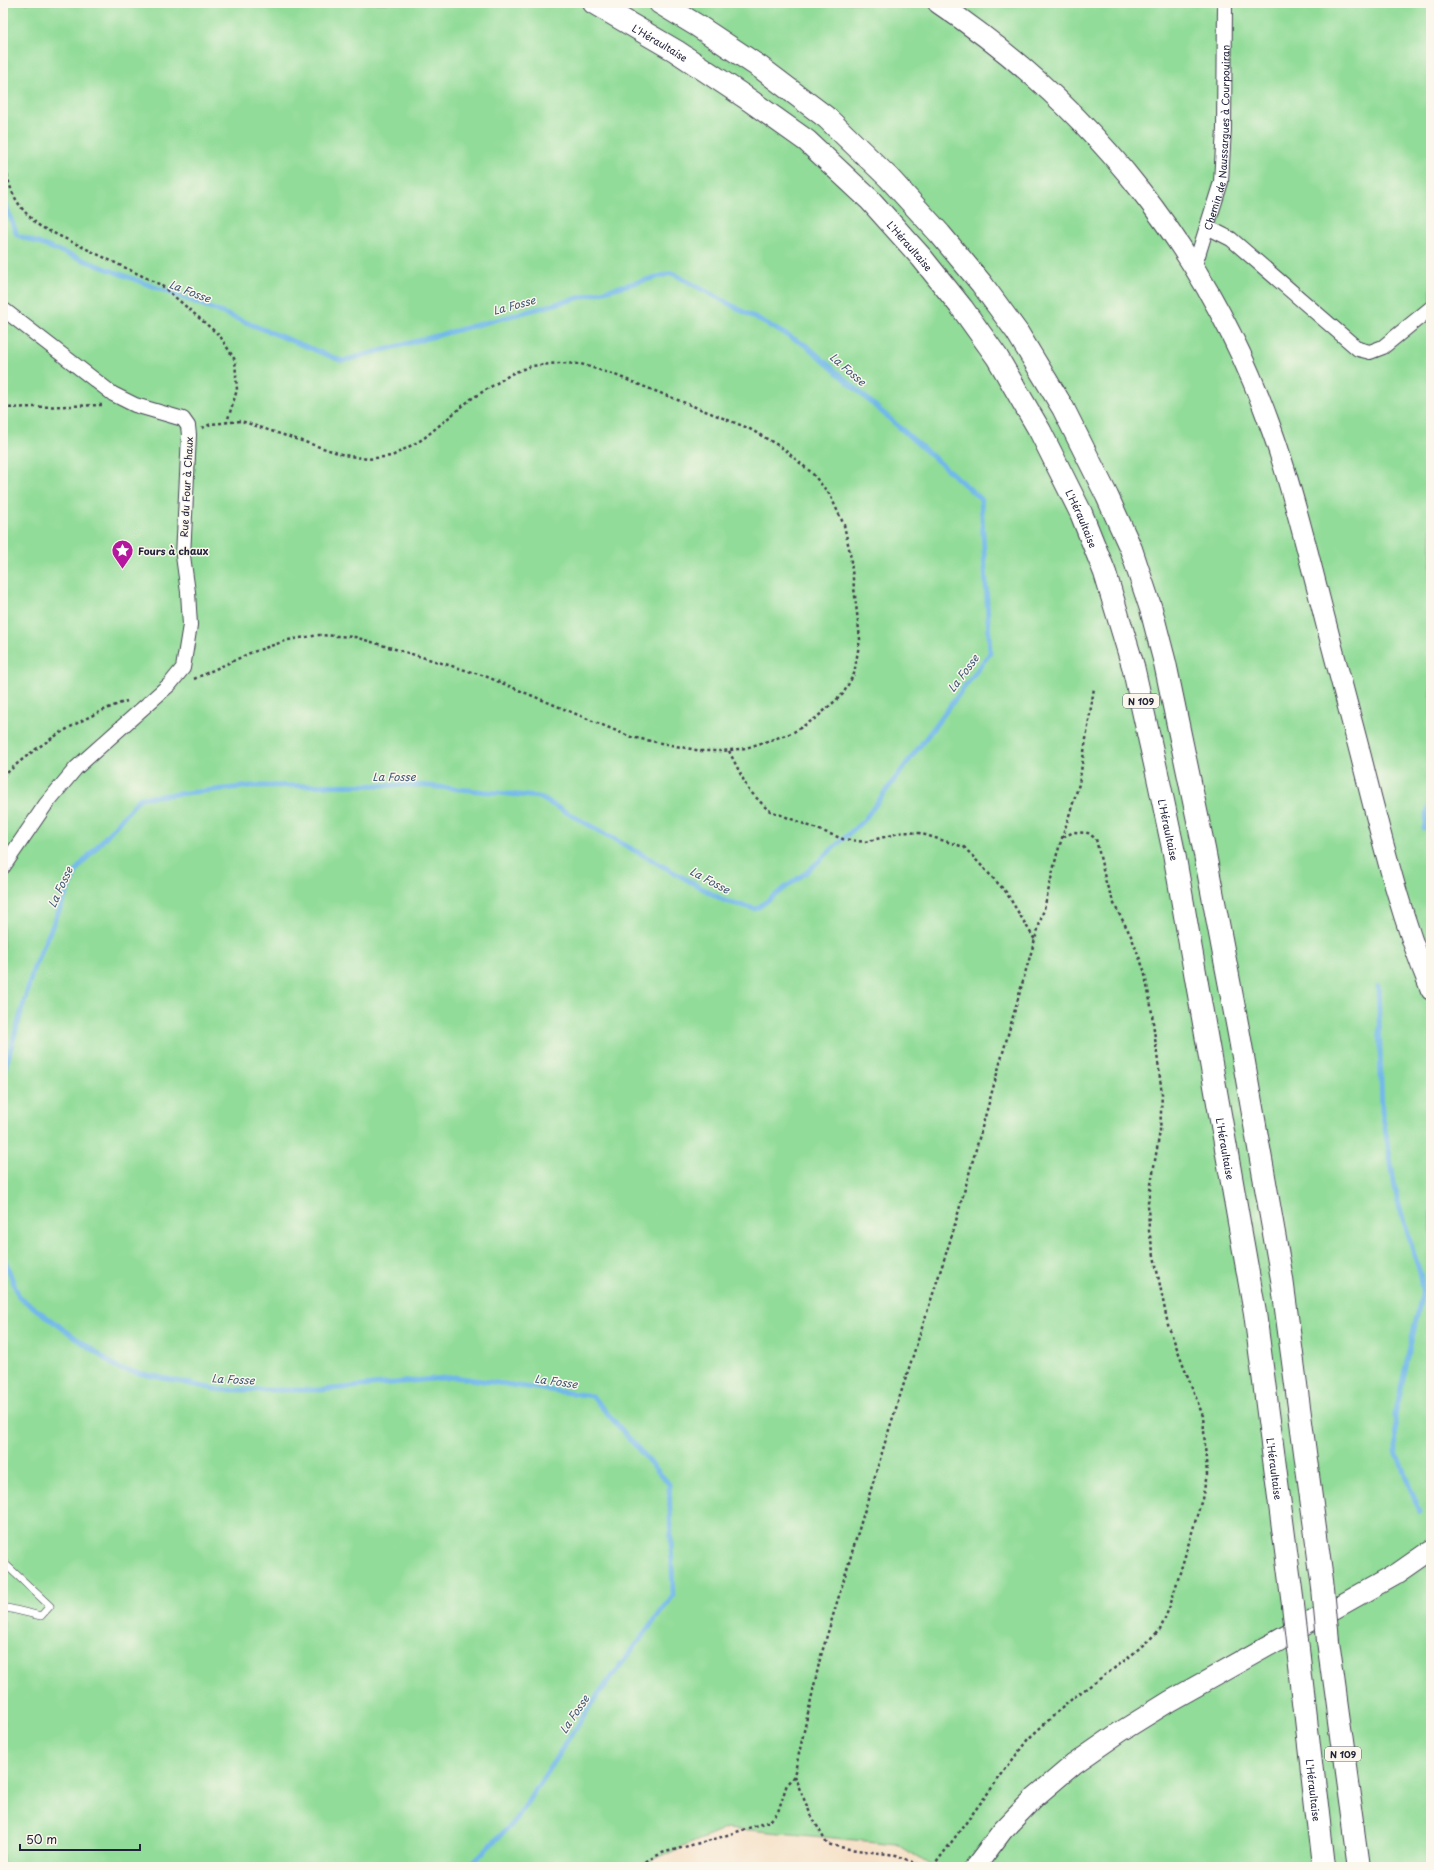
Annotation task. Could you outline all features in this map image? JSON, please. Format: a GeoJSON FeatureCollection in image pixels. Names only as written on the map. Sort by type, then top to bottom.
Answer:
{"type":"FeatureCollection","features":[{"type":"Feature","properties":{"kind":"highway","name":"L'Héraultaise"},"geometry":{"type":"LineString","coordinates":[[594,3],[676,50],[807,141],[870,200],[922,258],[962,308],[997,357],[1040,431],[1081,513],[1105,573],[1119,617],[1158,774],[1174,853],[1255,1313],[1293,1605],[1322,1867]]}},
{"type":"Feature","properties":{"kind":"highway","name":"N 109"},"geometry":{"type":"LineString","coordinates":[[660,3],[698,26],[761,68],[827,118],[889,178],[940,234],[981,283],[1017,332],[1063,408],[1107,496],[1131,549],[1151,609],[1165,663],[1204,849],[1282,1279],[1358,1867]]}},
{"type":"Feature","properties":{"kind":"street"},"geometry":{"type":"LineString","coordinates":[[938,3],[967,22],[1018,62],[1062,102],[1104,146],[1157,211],[1194,268],[1226,323],[1253,381],[1273,433],[1298,516],[1386,853],[1423,970],[1431,990]]}},
{"type":"Feature","properties":{"kind":"street","name":"Chemin de Naussargues à Courpouiran"},"geometry":{"type":"LineString","coordinates":[[1194,268],[1222,182],[1225,3]]}},
{"type":"Feature","properties":{"kind":"street"},"geometry":{"type":"LineString","coordinates":[[1207,227],[1231,240],[1358,349],[1370,352],[1383,347],[1431,308]]}},
{"type":"Feature","properties":{"kind":"street","name":"Rue du Four à Chaux"},"geometry":{"type":"LineString","coordinates":[[3,309],[118,397],[135,405],[176,416],[183,419],[188,426],[189,435],[183,556],[188,592],[190,625],[183,668],[170,684],[76,768],[46,804],[3,867]]}},
{"type":"Feature","properties":{"kind":"street"},"geometry":{"type":"LineString","coordinates":[[975,1867],[1003,1830],[1035,1798],[1074,1764],[1120,1732],[1170,1701],[1398,1572],[1431,1550]]}},
{"type":"Feature","properties":{"kind":"lane"},"geometry":{"type":"LineString","coordinates":[[3,1562],[50,1606],[41,1616],[3,1607]]}},
{"type":"Feature","properties":{"kind":"path"},"geometry":{"type":"LineString","coordinates":[[3,145],[6,174],[12,194],[28,217],[41,227],[161,285],[220,336],[235,360],[237,390],[227,422]]}},
{"type":"Feature","properties":{"kind":"path"},"geometry":{"type":"LineString","coordinates":[[189,435],[211,424],[241,421],[344,455],[367,459],[392,456],[423,439],[471,399],[513,372],[531,366],[559,363],[581,364],[615,375],[748,428],[781,446],[812,473],[830,495],[844,525],[850,553],[860,639],[854,674],[843,694],[816,718],[792,732],[746,748],[729,751],[701,751],[631,737],[486,676],[355,636],[319,635],[288,640],[250,653],[193,679]]}},
{"type":"Feature","properties":{"kind":"path"},"geometry":{"type":"LineString","coordinates":[[3,408],[104,405]]}},
{"type":"Feature","properties":{"kind":"path"},"geometry":{"type":"LineString","coordinates":[[635,1867],[662,1854],[770,1821],[778,1812],[787,1784],[794,1776],[820,1659],[887,1436],[952,1235],[1044,909],[1057,854],[1079,784],[1094,688]]}},
{"type":"Feature","properties":{"kind":"path"},"geometry":{"type":"LineString","coordinates":[[3,777],[12,768],[60,733],[73,726],[125,702],[158,695]]}},
{"type":"Feature","properties":{"kind":"path"},"geometry":{"type":"LineString","coordinates":[[729,751],[748,789],[768,810],[843,838],[864,842],[902,832],[919,833],[964,847],[1006,892],[1035,940]]}},
{"type":"Feature","properties":{"kind":"path"},"geometry":{"type":"LineString","coordinates":[[933,1867],[1028,1739],[1073,1698],[1127,1660],[1160,1630],[1172,1599],[1202,1499],[1207,1475],[1203,1416],[1168,1325],[1148,1231],[1148,1202],[1160,1131],[1162,1094],[1151,1006],[1144,970],[1131,936],[1115,906],[1106,883],[1096,839],[1088,833],[1074,832],[1063,837]]}},
{"type":"Feature","properties":{"kind":"path"},"geometry":{"type":"LineString","coordinates":[[794,1776],[810,1813],[827,1844],[849,1849],[896,1855],[925,1867]]}},
{"type":"Feature","properties":{"kind":"green space"},"geometry":{"type":"Polygon","coordinates":[[[3,3],[1431,3],[1431,1867],[933,1867],[897,1844],[727,1828],[636,1867],[3,1867],[3,3]]]}},
{"type":"Feature","properties":{"kind":"waterway","name":"La Fosse"},"geometry":{"type":"LineString","coordinates":[[3,198],[17,235],[213,309],[342,361],[672,273],[807,346],[981,499],[990,653],[864,820],[808,871],[756,909],[725,901],[539,797],[418,785],[251,786],[140,798],[78,868],[34,967],[3,1076]]}},
{"type":"Feature","properties":{"kind":"waterway"},"geometry":{"type":"LineString","coordinates":[[1424,828],[1431,797]]}},
{"type":"Feature","properties":{"kind":"waterway"},"geometry":{"type":"LineString","coordinates":[[1378,986],[1382,1111],[1397,1199],[1420,1273],[1423,1289],[1395,1415],[1396,1452],[1420,1512]]}},
{"type":"Feature","properties":{"kind":"waterway","name":"La Fosse"},"geometry":{"type":"LineString","coordinates":[[3,1255],[19,1297],[119,1369],[220,1390],[321,1390],[454,1377],[592,1396],[669,1484],[673,1596],[592,1703],[515,1821],[468,1867]]}},
{"type":"Feature","properties":{"kind":"place","name":"Fours à chaux"},"geometry":{"type":"Point","coordinates":[122,570]}}]}
